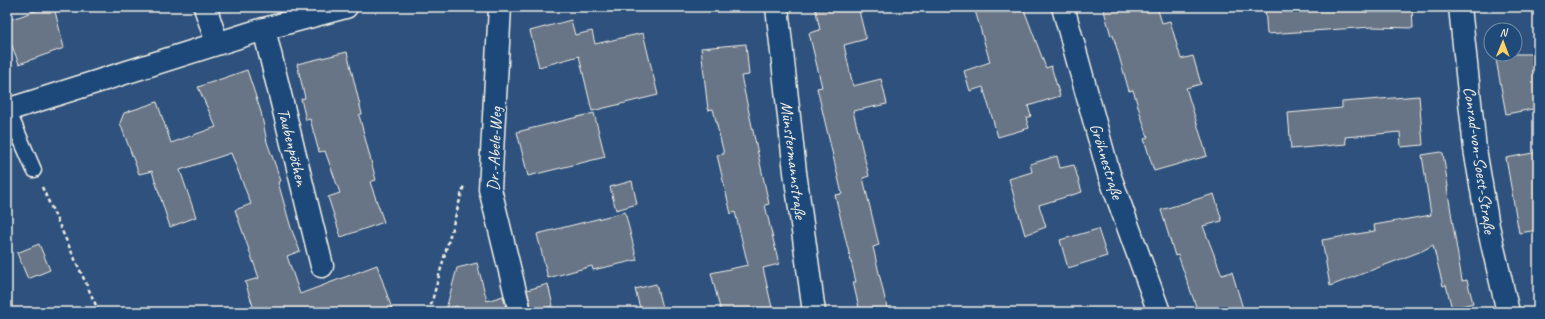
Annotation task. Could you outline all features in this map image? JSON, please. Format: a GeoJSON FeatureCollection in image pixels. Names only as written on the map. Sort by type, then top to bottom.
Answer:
{"type":"FeatureCollection","features":[{"type":"Feature","properties":{"kind":"street"},"geometry":{"type":"LineString","coordinates":[[205,7],[217,43]]}},
{"type":"Feature","properties":{"kind":"street"},"geometry":{"type":"LineString","coordinates":[[7,110],[217,43],[346,7]]}},
{"type":"Feature","properties":{"kind":"street","name":"Dr.-Abele-Weg"},"geometry":{"type":"LineString","coordinates":[[500,7],[490,189],[520,312]]}},
{"type":"Feature","properties":{"kind":"street","name":"Münstermannstraße"},"geometry":{"type":"LineString","coordinates":[[777,7],[795,172],[814,312]]}},
{"type":"Feature","properties":{"kind":"street","name":"Gröhnestraße"},"geometry":{"type":"LineString","coordinates":[[1063,7],[1109,174],[1159,312]]}},
{"type":"Feature","properties":{"kind":"street","name":"Conrad-von-Soest-Straße"},"geometry":{"type":"LineString","coordinates":[[1460,7],[1475,149],[1488,226],[1508,312]]}},
{"type":"Feature","properties":{"kind":"street","name":"Taubenpöthen"},"geometry":{"type":"LineString","coordinates":[[264,29],[322,266]]}},
{"type":"Feature","properties":{"kind":"lane"},"geometry":{"type":"LineString","coordinates":[[7,110],[34,170]]}},
{"type":"Feature","properties":{"kind":"path"},"geometry":{"type":"LineString","coordinates":[[34,170],[99,312]]}},
{"type":"Feature","properties":{"kind":"path"},"geometry":{"type":"LineString","coordinates":[[429,312],[465,178]]}},
{"type":"Feature","properties":{"kind":"building"},"geometry":{"type":"Polygon","coordinates":[[[46,7],[54,7],[64,48],[19,64],[7,33],[7,21],[46,7]]]}},
{"type":"Feature","properties":{"kind":"building"},"geometry":{"type":"Polygon","coordinates":[[[815,7],[858,7],[866,39],[844,45],[853,86],[881,79],[887,104],[853,111],[869,176],[863,178],[879,245],[873,247],[888,312],[860,312],[853,282],[856,282],[835,195],[842,194],[817,88],[822,87],[809,33],[820,30],[815,7]]]}},
{"type":"Feature","properties":{"kind":"building"},"geometry":{"type":"Polygon","coordinates":[[[974,7],[1023,7],[1046,68],[1051,66],[1060,96],[1028,106],[1031,116],[1026,118],[1029,128],[998,137],[983,87],[970,91],[964,71],[990,62],[974,7]]]}},
{"type":"Feature","properties":{"kind":"building"},"geometry":{"type":"Polygon","coordinates":[[[1103,7],[1157,7],[1162,23],[1170,21],[1181,59],[1193,56],[1201,84],[1186,88],[1207,156],[1154,171],[1144,139],[1148,137],[1133,90],[1129,91],[1113,35],[1111,36],[1103,7]]]}},
{"type":"Feature","properties":{"kind":"building"},"geometry":{"type":"Polygon","coordinates":[[[1265,7],[1412,7],[1413,28],[1372,27],[1267,34],[1265,7]]]}},
{"type":"Feature","properties":{"kind":"building"},"geometry":{"type":"Polygon","coordinates":[[[571,20],[575,35],[592,31],[595,44],[643,33],[658,95],[592,111],[579,56],[539,67],[530,31],[571,20]]]}},
{"type":"Feature","properties":{"kind":"building"},"geometry":{"type":"Polygon","coordinates":[[[746,44],[749,75],[741,76],[769,204],[765,205],[779,264],[763,268],[773,312],[721,312],[711,273],[748,265],[735,212],[731,214],[717,155],[724,154],[713,109],[708,110],[701,48],[746,44]]]}},
{"type":"Feature","properties":{"kind":"building"},"geometry":{"type":"Polygon","coordinates":[[[347,52],[362,114],[359,115],[376,180],[370,182],[384,222],[341,237],[328,197],[340,193],[325,151],[319,152],[310,119],[306,120],[301,99],[305,98],[297,64],[347,52]]]}},
{"type":"Feature","properties":{"kind":"building"},"geometry":{"type":"Polygon","coordinates":[[[1523,54],[1534,54],[1538,108],[1506,114],[1496,62],[1523,62],[1523,54]]]}},
{"type":"Feature","properties":{"kind":"building"},"geometry":{"type":"Polygon","coordinates":[[[247,70],[261,112],[267,142],[281,181],[278,182],[291,228],[300,251],[287,256],[300,294],[377,265],[393,312],[255,312],[245,282],[259,278],[235,210],[251,204],[231,153],[180,170],[196,217],[170,227],[152,171],[139,174],[120,123],[124,113],[157,102],[171,143],[216,127],[198,87],[247,70]]]}},
{"type":"Feature","properties":{"kind":"building"},"geometry":{"type":"Polygon","coordinates":[[[1419,96],[1423,145],[1401,147],[1400,132],[1345,137],[1346,144],[1291,149],[1288,113],[1342,108],[1342,102],[1419,96]]]}},
{"type":"Feature","properties":{"kind":"building"},"geometry":{"type":"Polygon","coordinates":[[[594,113],[605,157],[528,176],[517,132],[594,113]]]}},
{"type":"Feature","properties":{"kind":"building"},"geometry":{"type":"Polygon","coordinates":[[[1538,152],[1538,230],[1519,233],[1506,158],[1538,152]]]}},
{"type":"Feature","properties":{"kind":"building"},"geometry":{"type":"Polygon","coordinates":[[[1443,153],[1462,281],[1467,280],[1473,303],[1452,309],[1446,285],[1443,286],[1433,245],[1422,251],[1330,286],[1322,240],[1375,231],[1374,225],[1431,215],[1422,155],[1443,153]]]}},
{"type":"Feature","properties":{"kind":"building"},"geometry":{"type":"Polygon","coordinates":[[[1057,156],[1060,168],[1074,165],[1082,192],[1039,205],[1046,227],[1025,235],[1009,179],[1032,172],[1030,164],[1057,156]]]}},
{"type":"Feature","properties":{"kind":"building"},"geometry":{"type":"Polygon","coordinates":[[[632,181],[637,204],[616,210],[610,187],[632,181]]]}},
{"type":"Feature","properties":{"kind":"building"},"geometry":{"type":"Polygon","coordinates":[[[1214,194],[1222,221],[1203,226],[1222,275],[1232,272],[1244,312],[1198,312],[1178,255],[1175,256],[1161,210],[1214,194]]]}},
{"type":"Feature","properties":{"kind":"building"},"geometry":{"type":"Polygon","coordinates":[[[625,212],[637,260],[593,270],[592,266],[548,278],[537,234],[625,212]]]}},
{"type":"Feature","properties":{"kind":"building"},"geometry":{"type":"Polygon","coordinates":[[[1098,229],[1107,256],[1068,268],[1060,240],[1098,229]]]}},
{"type":"Feature","properties":{"kind":"building"},"geometry":{"type":"Polygon","coordinates":[[[39,244],[50,270],[28,279],[17,253],[39,244]]]}},
{"type":"Feature","properties":{"kind":"building"},"geometry":{"type":"Polygon","coordinates":[[[477,263],[487,301],[503,296],[507,312],[459,312],[457,306],[446,309],[457,268],[477,263]]]}},
{"type":"Feature","properties":{"kind":"building"},"geometry":{"type":"Polygon","coordinates":[[[548,284],[553,306],[532,311],[527,290],[548,284]]]}},
{"type":"Feature","properties":{"kind":"building"},"geometry":{"type":"Polygon","coordinates":[[[656,284],[663,312],[641,312],[635,289],[656,284]]]}}]}
